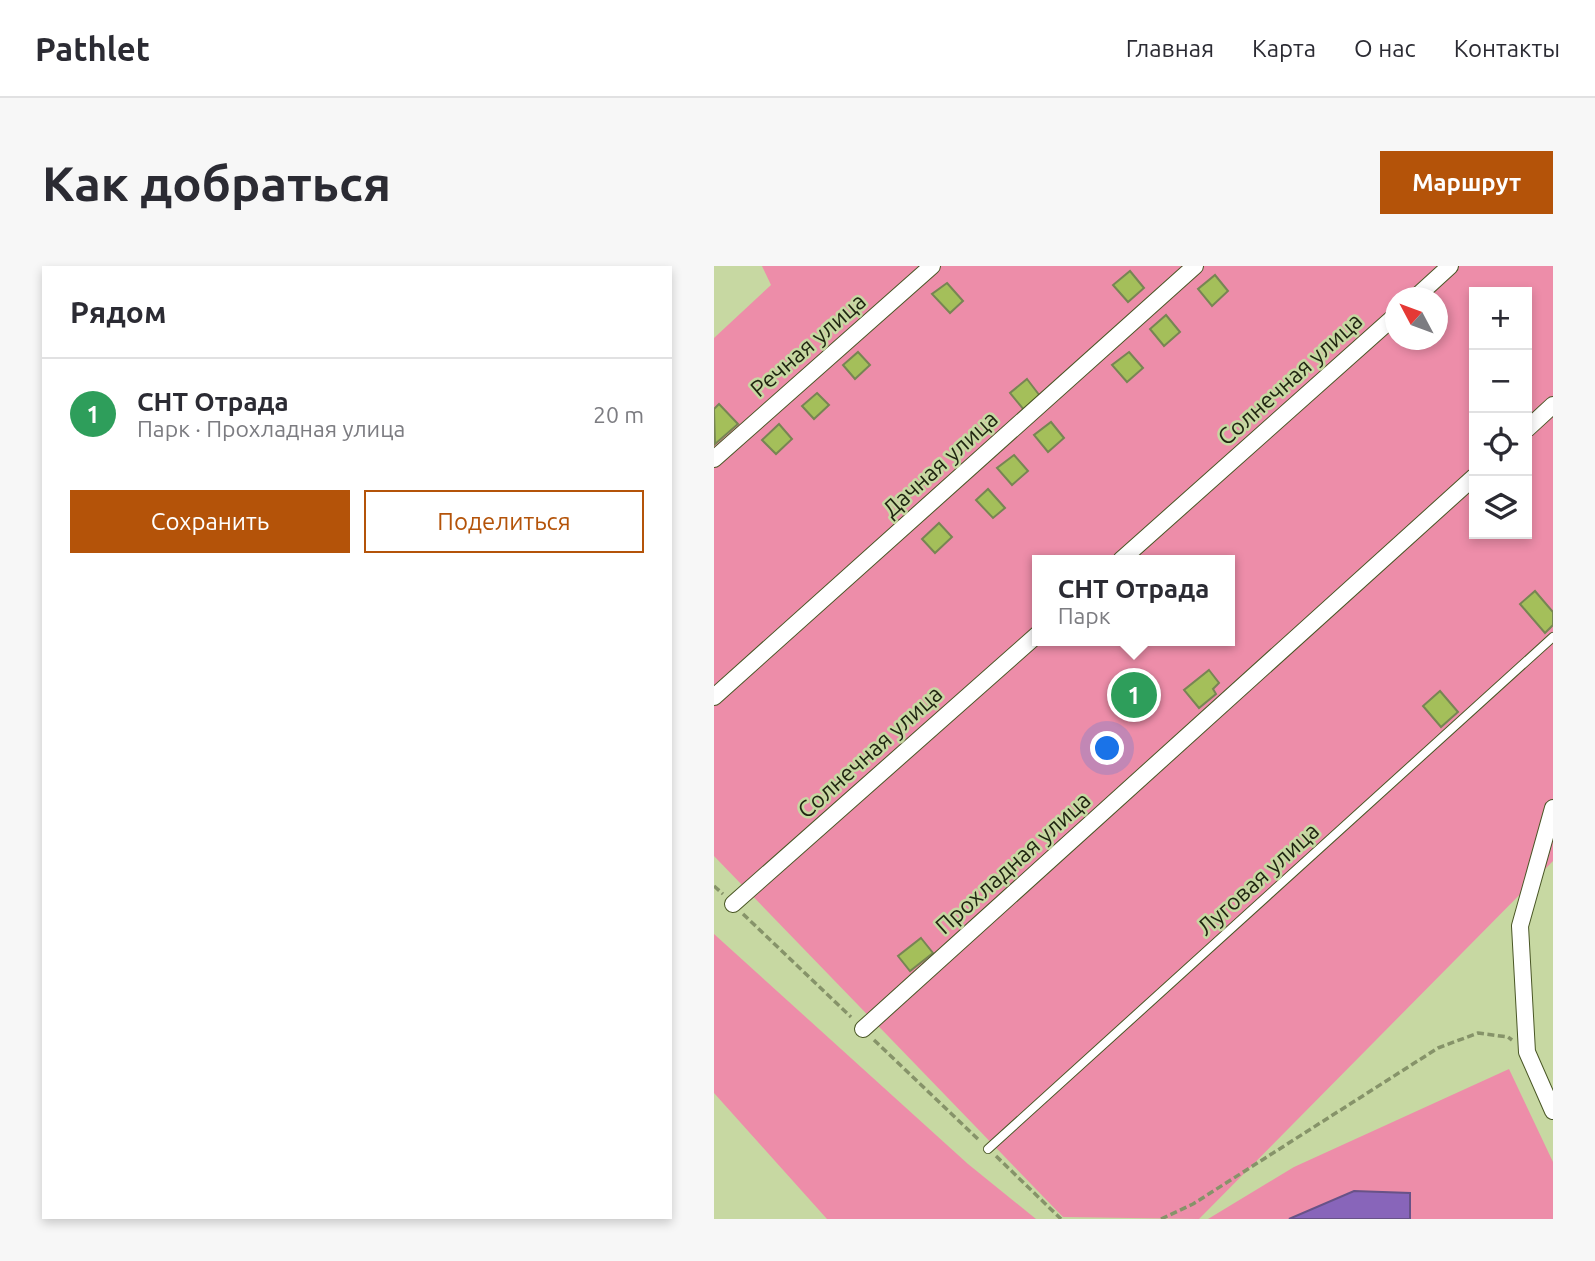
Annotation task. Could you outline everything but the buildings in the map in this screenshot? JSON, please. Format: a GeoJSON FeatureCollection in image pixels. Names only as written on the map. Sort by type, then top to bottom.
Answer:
{"type":"FeatureCollection","features":[{"type":"Feature","properties":{"kind":"street","name":"Речная улица"},"geometry":{"type":"LineString","coordinates":[[714,458],[932,266]]}},
{"type":"Feature","properties":{"kind":"street","name":"Дачная улица"},"geometry":{"type":"LineString","coordinates":[[714,697],[1195,266]]}},
{"type":"Feature","properties":{"kind":"street"},"geometry":{"type":"LineString","coordinates":[[1427,287],[1450,266]]}},
{"type":"Feature","properties":{"kind":"street","name":"Солнечная улица"},"geometry":{"type":"LineString","coordinates":[[1127,555],[1385,324]]}},
{"type":"Feature","properties":{"kind":"street"},"geometry":{"type":"LineString","coordinates":[[1532,424],[1553,405]]}},
{"type":"Feature","properties":{"kind":"street","name":"Прохладная улица"},"geometry":{"type":"LineString","coordinates":[[863,1029],[1469,482]]}},
{"type":"Feature","properties":{"kind":"street","name":"Солнечная улица"},"geometry":{"type":"LineString","coordinates":[[733,904],[1032,639]]}},
{"type":"Feature","properties":{"kind":"street"},"geometry":{"type":"LineString","coordinates":[[1553,808],[1520,926],[1528,1052],[1553,1111]]}},
{"type":"Feature","properties":{"kind":"lane","name":"Луговая улица"},"geometry":{"type":"LineString","coordinates":[[988,1149],[1553,637]]}},
{"type":"Feature","properties":{"kind":"path"},"geometry":{"type":"LineString","coordinates":[[714,886],[1061,1219]]}},
{"type":"Feature","properties":{"kind":"path"},"geometry":{"type":"LineString","coordinates":[[1161,1219],[1194,1204],[1438,1048],[1478,1033],[1508,1037],[1528,1052]]}},
{"type":"Feature","properties":{"kind":"shaded area"},"geometry":{"type":"Polygon","coordinates":[[[762,266],[1553,266],[1553,861],[1199,1219],[1063,1217],[714,856],[714,338],[771,285],[762,266]]]}},
{"type":"Feature","properties":{"kind":"shaded area"},"geometry":{"type":"Polygon","coordinates":[[[714,934],[968,1164],[1036,1219],[827,1219],[714,1093],[714,934]]]}},
{"type":"Feature","properties":{"kind":"shaded area"},"geometry":{"type":"Polygon","coordinates":[[[1509,1069],[1553,1162],[1553,1219],[1208,1219],[1294,1167],[1509,1069]]]}},
{"type":"Feature","properties":{"kind":"shaded area"},"geometry":{"type":"Polygon","coordinates":[[[1354,1191],[1410,1193],[1410,1219],[1289,1219],[1354,1191]]]}},
{"type":"Feature","properties":{"kind":"place","name":"СНТ Отрада"},"geometry":{"type":"Point","coordinates":[1134,695]}}]}
